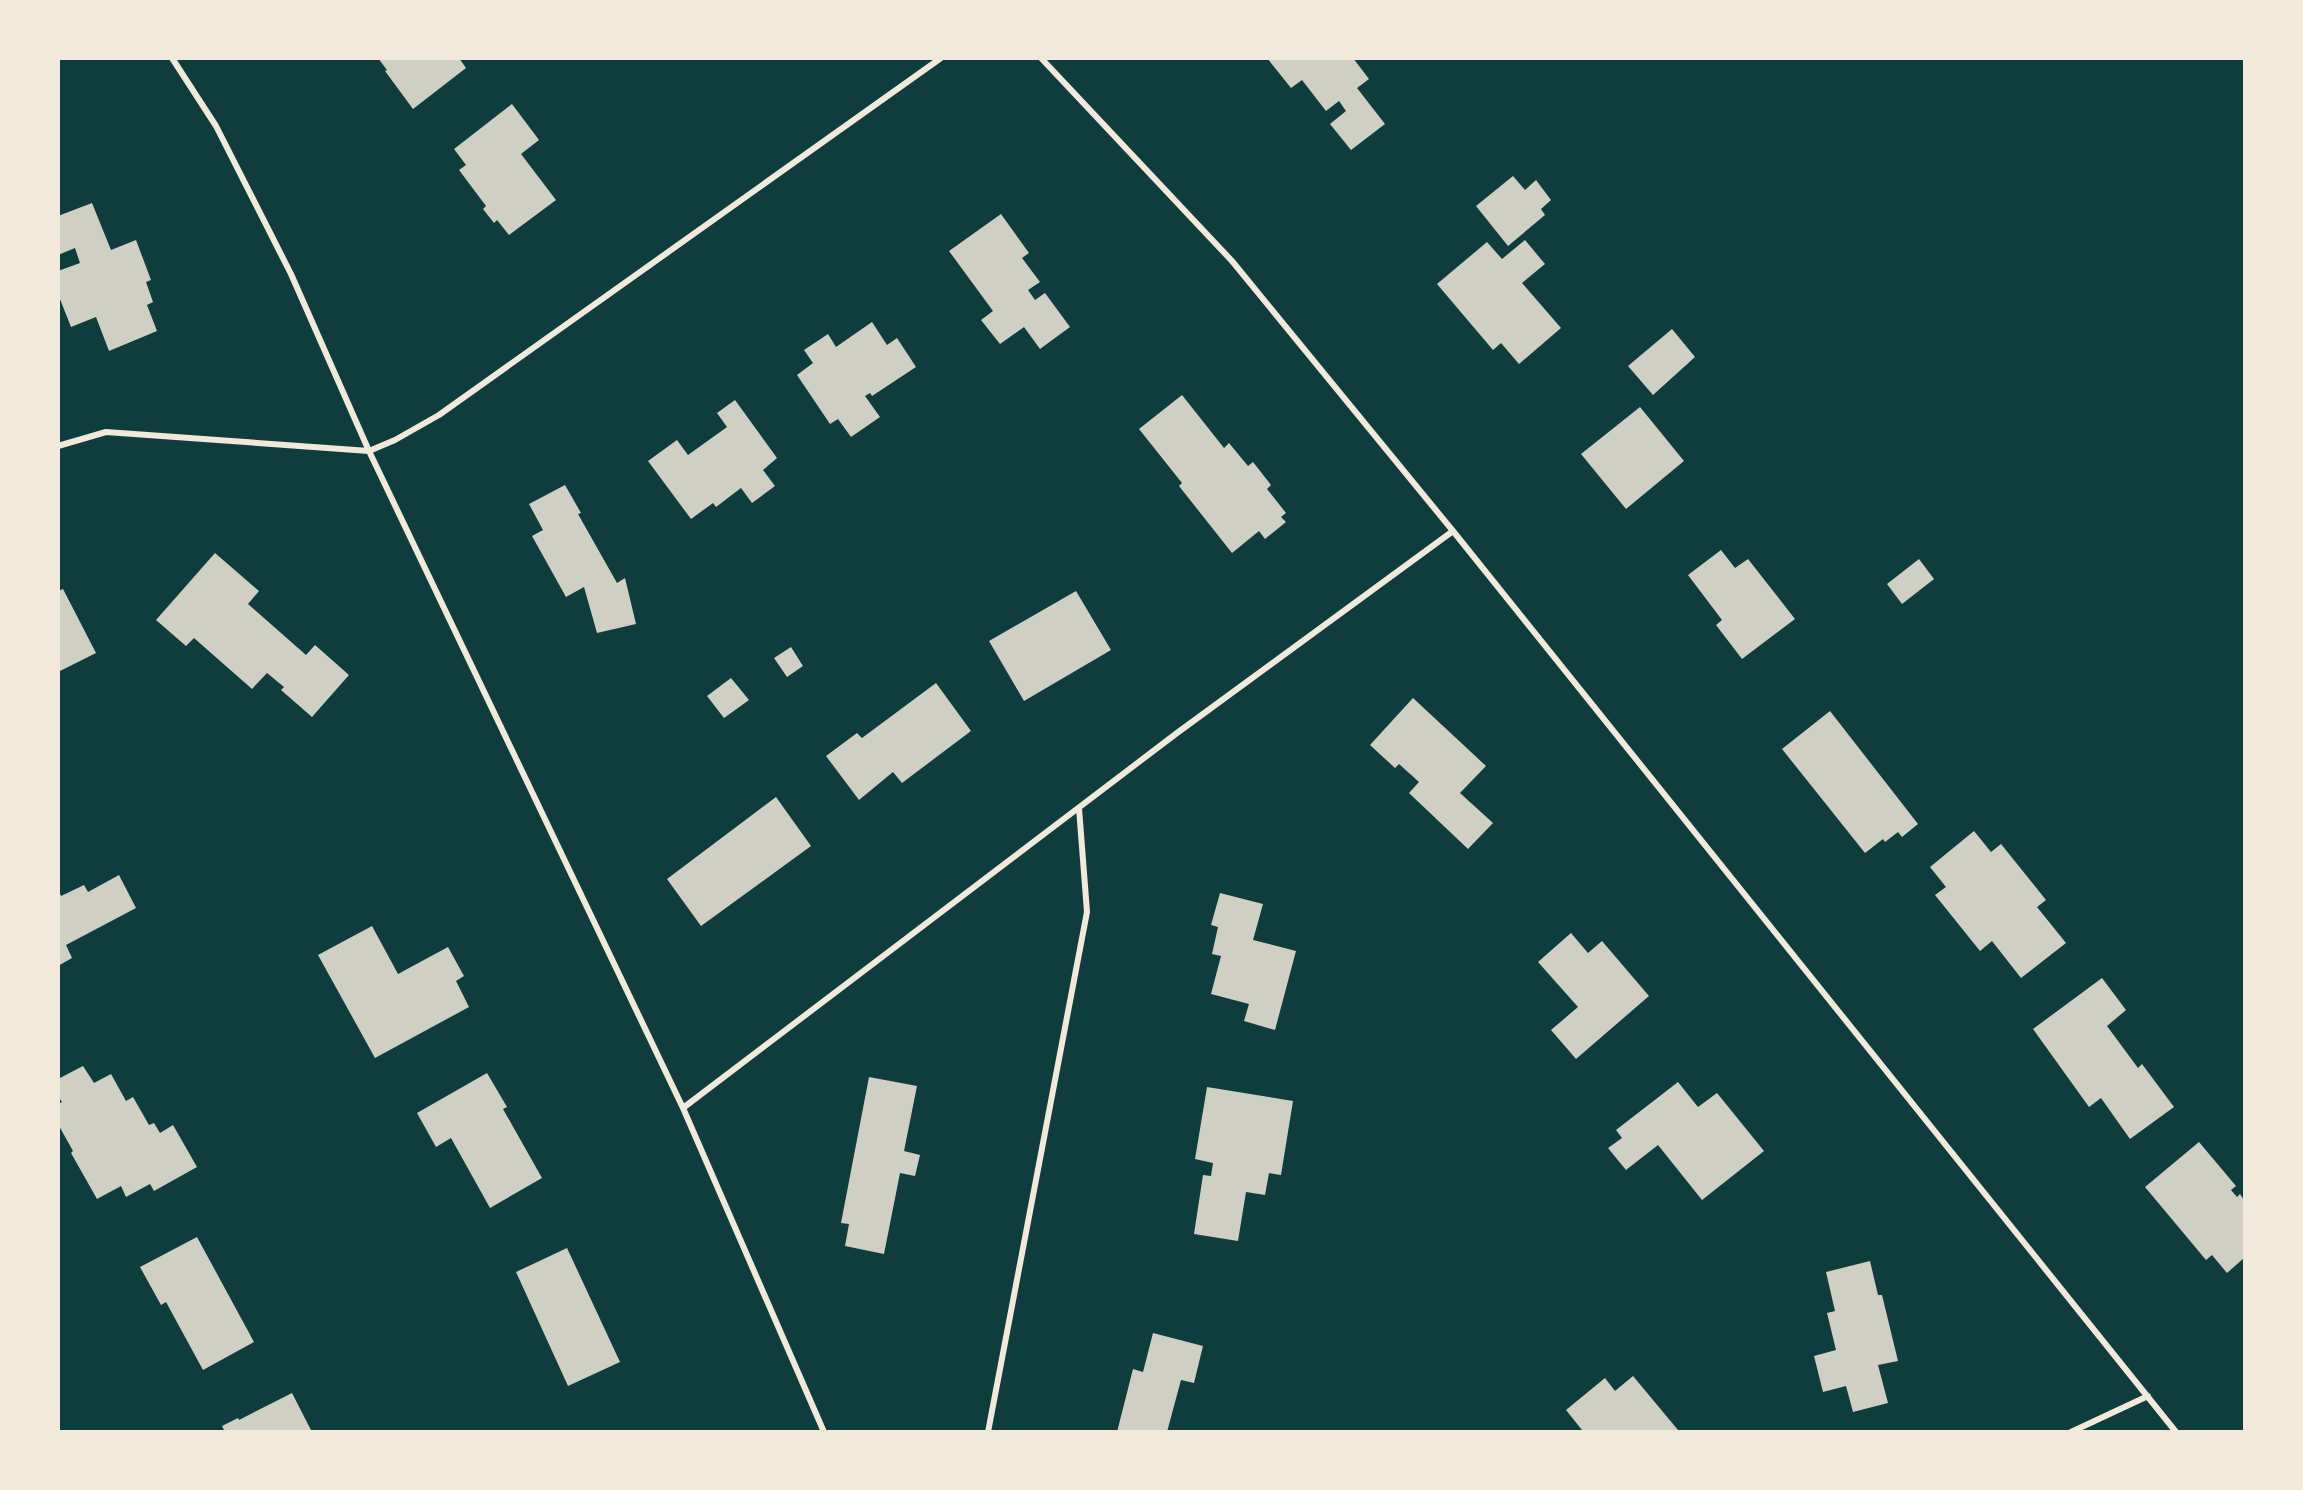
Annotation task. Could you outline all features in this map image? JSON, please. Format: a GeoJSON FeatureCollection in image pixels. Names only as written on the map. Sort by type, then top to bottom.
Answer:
{"type":"FeatureCollection","features":[{"type":"Feature","properties":{"kind":"street"},"geometry":{"type":"LineString","coordinates":[[172,58],[216,126],[291,274],[369,451],[683,1108],[824,1431]]}},
{"type":"Feature","properties":{"kind":"street"},"geometry":{"type":"LineString","coordinates":[[58,446],[106,432],[369,451],[395,440],[439,415],[941,58]]}},
{"type":"Feature","properties":{"kind":"street"},"geometry":{"type":"LineString","coordinates":[[1041,58],[1232,261],[2176,1431]]}},
{"type":"Feature","properties":{"kind":"street"},"geometry":{"type":"LineString","coordinates":[[683,1108],[1186,726],[1452,531]]}},
{"type":"Feature","properties":{"kind":"street"},"geometry":{"type":"LineString","coordinates":[[988,1431],[1087,912],[1079,808]]}},
{"type":"Feature","properties":{"kind":"street"},"geometry":{"type":"LineString","coordinates":[[2072,1431],[2148,1396]]}},
{"type":"Feature","properties":{"kind":"building"},"geometry":{"type":"Polygon","coordinates":[[[378,58],[459,58],[466,68],[413,109],[378,58]]]}},
{"type":"Feature","properties":{"kind":"building"},"geometry":{"type":"Polygon","coordinates":[[[1267,58],[1353,58],[1369,79],[1357,88],[1385,124],[1351,150],[1330,124],[1346,111],[1339,101],[1326,111],[1302,80],[1291,88],[1267,58]]]}},
{"type":"Feature","properties":{"kind":"building"},"geometry":{"type":"Polygon","coordinates":[[[512,104],[539,140],[521,154],[556,200],[509,235],[497,220],[494,223],[483,209],[486,206],[459,170],[466,165],[454,149],[512,104]]]}},
{"type":"Feature","properties":{"kind":"building"},"geometry":{"type":"Polygon","coordinates":[[[1513,176],[1525,190],[1536,180],[1551,200],[1541,209],[1545,215],[1508,246],[1476,206],[1513,176]]]}},
{"type":"Feature","properties":{"kind":"building"},"geometry":{"type":"Polygon","coordinates":[[[92,203],[111,250],[136,240],[151,280],[146,282],[153,302],[147,305],[157,331],[109,351],[96,317],[71,327],[58,294],[58,271],[80,263],[75,248],[58,255],[58,216],[92,203]]]}},
{"type":"Feature","properties":{"kind":"building"},"geometry":{"type":"Polygon","coordinates":[[[1001,214],[1029,253],[1022,258],[1040,282],[1028,290],[1035,300],[1045,293],[1070,327],[1040,349],[1024,327],[1000,344],[981,320],[993,311],[949,251],[1001,214]]]}},
{"type":"Feature","properties":{"kind":"building"},"geometry":{"type":"Polygon","coordinates":[[[1525,240],[1545,264],[1522,283],[1561,328],[1519,364],[1501,343],[1493,350],[1437,284],[1487,242],[1502,259],[1525,240]]]}},
{"type":"Feature","properties":{"kind":"building"},"geometry":{"type":"Polygon","coordinates":[[[872,322],[887,345],[897,338],[916,367],[872,396],[870,393],[865,396],[880,417],[851,437],[838,419],[830,424],[797,375],[813,363],[804,350],[828,334],[836,347],[872,322]]]}},
{"type":"Feature","properties":{"kind":"building"},"geometry":{"type":"Polygon","coordinates":[[[1672,329],[1695,357],[1653,395],[1628,366],[1672,329]]]}},
{"type":"Feature","properties":{"kind":"building"},"geometry":{"type":"Polygon","coordinates":[[[1182,395],[1224,448],[1229,443],[1248,466],[1253,462],[1271,485],[1267,489],[1286,513],[1281,517],[1286,522],[1265,539],[1259,531],[1232,553],[1179,486],[1182,483],[1139,429],[1182,395]]]}},
{"type":"Feature","properties":{"kind":"building"},"geometry":{"type":"Polygon","coordinates":[[[735,400],[777,458],[763,470],[775,486],[752,503],[741,488],[716,507],[713,503],[691,519],[648,461],[677,440],[688,455],[727,427],[717,413],[735,400]]]}},
{"type":"Feature","properties":{"kind":"building"},"geometry":{"type":"Polygon","coordinates":[[[1640,407],[1684,461],[1626,509],[1581,454],[1640,407]]]}},
{"type":"Feature","properties":{"kind":"building"},"geometry":{"type":"Polygon","coordinates":[[[565,485],[581,513],[578,514],[617,583],[625,578],[636,624],[597,633],[584,587],[566,597],[532,536],[543,530],[529,504],[565,485]]]}},
{"type":"Feature","properties":{"kind":"building"},"geometry":{"type":"Polygon","coordinates":[[[1721,550],[1735,568],[1748,559],[1795,619],[1742,659],[1716,625],[1722,620],[1688,575],[1721,550]]]}},
{"type":"Feature","properties":{"kind":"building"},"geometry":{"type":"Polygon","coordinates":[[[215,553],[259,591],[248,604],[306,655],[315,645],[349,675],[312,717],[281,690],[284,687],[267,673],[252,689],[194,638],[186,646],[156,620],[215,553]]]}},
{"type":"Feature","properties":{"kind":"building"},"geometry":{"type":"Polygon","coordinates":[[[1919,559],[1934,579],[1902,604],[1887,584],[1919,559]]]}},
{"type":"Feature","properties":{"kind":"building"},"geometry":{"type":"Polygon","coordinates":[[[63,589],[96,653],[58,672],[58,591],[63,589]]]}},
{"type":"Feature","properties":{"kind":"building"},"geometry":{"type":"Polygon","coordinates":[[[1076,591],[1111,650],[1024,701],[989,641],[1076,591]]]}},
{"type":"Feature","properties":{"kind":"building"},"geometry":{"type":"Polygon","coordinates":[[[791,647],[803,666],[787,677],[774,658],[791,647]]]}},
{"type":"Feature","properties":{"kind":"building"},"geometry":{"type":"Polygon","coordinates":[[[731,678],[749,700],[724,718],[707,696],[731,678]]]}},
{"type":"Feature","properties":{"kind":"building"},"geometry":{"type":"Polygon","coordinates":[[[936,683],[971,731],[902,783],[893,772],[859,800],[826,756],[857,733],[862,738],[936,683]]]}},
{"type":"Feature","properties":{"kind":"building"},"geometry":{"type":"Polygon","coordinates":[[[1413,698],[1486,766],[1460,793],[1493,823],[1468,849],[1409,793],[1419,782],[1399,764],[1395,768],[1370,745],[1413,698]]]}},
{"type":"Feature","properties":{"kind":"building"},"geometry":{"type":"Polygon","coordinates":[[[1830,711],[1918,824],[1902,837],[1898,832],[1885,842],[1883,839],[1865,853],[1782,749],[1830,711]]]}},
{"type":"Feature","properties":{"kind":"building"},"geometry":{"type":"Polygon","coordinates":[[[776,797],[811,846],[701,926],[667,879],[776,797]]]}},
{"type":"Feature","properties":{"kind":"building"},"geometry":{"type":"Polygon","coordinates":[[[1974,831],[1991,852],[2001,844],[2046,900],[2037,907],[2066,943],[2021,978],[1992,941],[1980,951],[1935,895],[1946,887],[1930,867],[1974,831]]]}},
{"type":"Feature","properties":{"kind":"building"},"geometry":{"type":"Polygon","coordinates":[[[119,875],[136,908],[66,945],[72,958],[58,966],[58,889],[61,896],[84,885],[88,892],[119,875]]]}},
{"type":"Feature","properties":{"kind":"building"},"geometry":{"type":"Polygon","coordinates":[[[1220,893],[1263,904],[1253,940],[1296,951],[1275,1030],[1244,1021],[1249,1004],[1211,994],[1221,956],[1212,954],[1218,927],[1211,925],[1220,893]]]}},
{"type":"Feature","properties":{"kind":"building"},"geometry":{"type":"Polygon","coordinates":[[[372,926],[398,974],[448,947],[464,976],[456,981],[469,1007],[375,1058],[318,955],[372,926]]]}},
{"type":"Feature","properties":{"kind":"building"},"geometry":{"type":"Polygon","coordinates":[[[1571,933],[1588,953],[1602,941],[1649,996],[1576,1059],[1551,1030],[1578,1007],[1538,962],[1571,933]]]}},
{"type":"Feature","properties":{"kind":"building"},"geometry":{"type":"Polygon","coordinates":[[[2102,978],[2126,1010],[2107,1026],[2138,1068],[2142,1064],[2174,1107],[2130,1139],[2101,1098],[2089,1107],[2033,1029],[2102,978]]]}},
{"type":"Feature","properties":{"kind":"building"},"geometry":{"type":"Polygon","coordinates":[[[83,1066],[94,1083],[111,1074],[126,1101],[133,1097],[149,1125],[154,1123],[160,1133],[173,1125],[197,1167],[154,1191],[150,1184],[126,1197],[121,1186],[97,1199],[71,1153],[73,1151],[58,1124],[58,1104],[62,1102],[58,1096],[58,1079],[83,1066]]]}},
{"type":"Feature","properties":{"kind":"building"},"geometry":{"type":"Polygon","coordinates":[[[487,1073],[507,1107],[503,1109],[542,1178],[490,1208],[451,1138],[436,1147],[417,1113],[487,1073]]]}},
{"type":"Feature","properties":{"kind":"building"},"geometry":{"type":"Polygon","coordinates":[[[869,1077],[917,1086],[904,1151],[920,1155],[915,1176],[900,1173],[884,1254],[845,1246],[849,1224],[841,1223],[869,1077]]]}},
{"type":"Feature","properties":{"kind":"building"},"geometry":{"type":"Polygon","coordinates":[[[1678,1082],[1698,1107],[1717,1093],[1764,1151],[1702,1200],[1658,1145],[1626,1170],[1608,1148],[1622,1138],[1616,1130],[1678,1082]]]}},
{"type":"Feature","properties":{"kind":"building"},"geometry":{"type":"Polygon","coordinates":[[[1207,1087],[1293,1101],[1281,1175],[1269,1173],[1265,1195],[1246,1192],[1238,1241],[1194,1234],[1203,1175],[1211,1176],[1213,1163],[1195,1159],[1207,1087]]]}},
{"type":"Feature","properties":{"kind":"building"},"geometry":{"type":"Polygon","coordinates":[[[2199,1142],[2236,1186],[2231,1190],[2237,1197],[2240,1194],[2244,1200],[2244,1258],[2227,1273],[2212,1255],[2206,1260],[2145,1187],[2199,1142]]]}},
{"type":"Feature","properties":{"kind":"building"},"geometry":{"type":"Polygon","coordinates":[[[197,1237],[254,1342],[203,1370],[166,1302],[161,1305],[140,1267],[197,1237]]]}},
{"type":"Feature","properties":{"kind":"building"},"geometry":{"type":"Polygon","coordinates":[[[567,1248],[620,1362],[568,1386],[516,1272],[567,1248]]]}},
{"type":"Feature","properties":{"kind":"building"},"geometry":{"type":"Polygon","coordinates":[[[1870,1261],[1878,1295],[1882,1295],[1898,1361],[1878,1365],[1888,1403],[1853,1412],[1846,1386],[1823,1392],[1814,1356],[1836,1350],[1827,1313],[1835,1311],[1826,1272],[1870,1261]]]}},
{"type":"Feature","properties":{"kind":"building"},"geometry":{"type":"Polygon","coordinates":[[[1153,1333],[1203,1346],[1194,1383],[1181,1380],[1167,1432],[1117,1432],[1133,1369],[1143,1372],[1153,1333]]]}},
{"type":"Feature","properties":{"kind":"building"},"geometry":{"type":"Polygon","coordinates":[[[1633,1376],[1678,1430],[1580,1432],[1582,1430],[1566,1410],[1605,1378],[1615,1391],[1633,1376]]]}},
{"type":"Feature","properties":{"kind":"building"},"geometry":{"type":"Polygon","coordinates":[[[292,1393],[312,1432],[225,1432],[222,1426],[238,1418],[239,1420],[292,1393]]]}}]}
